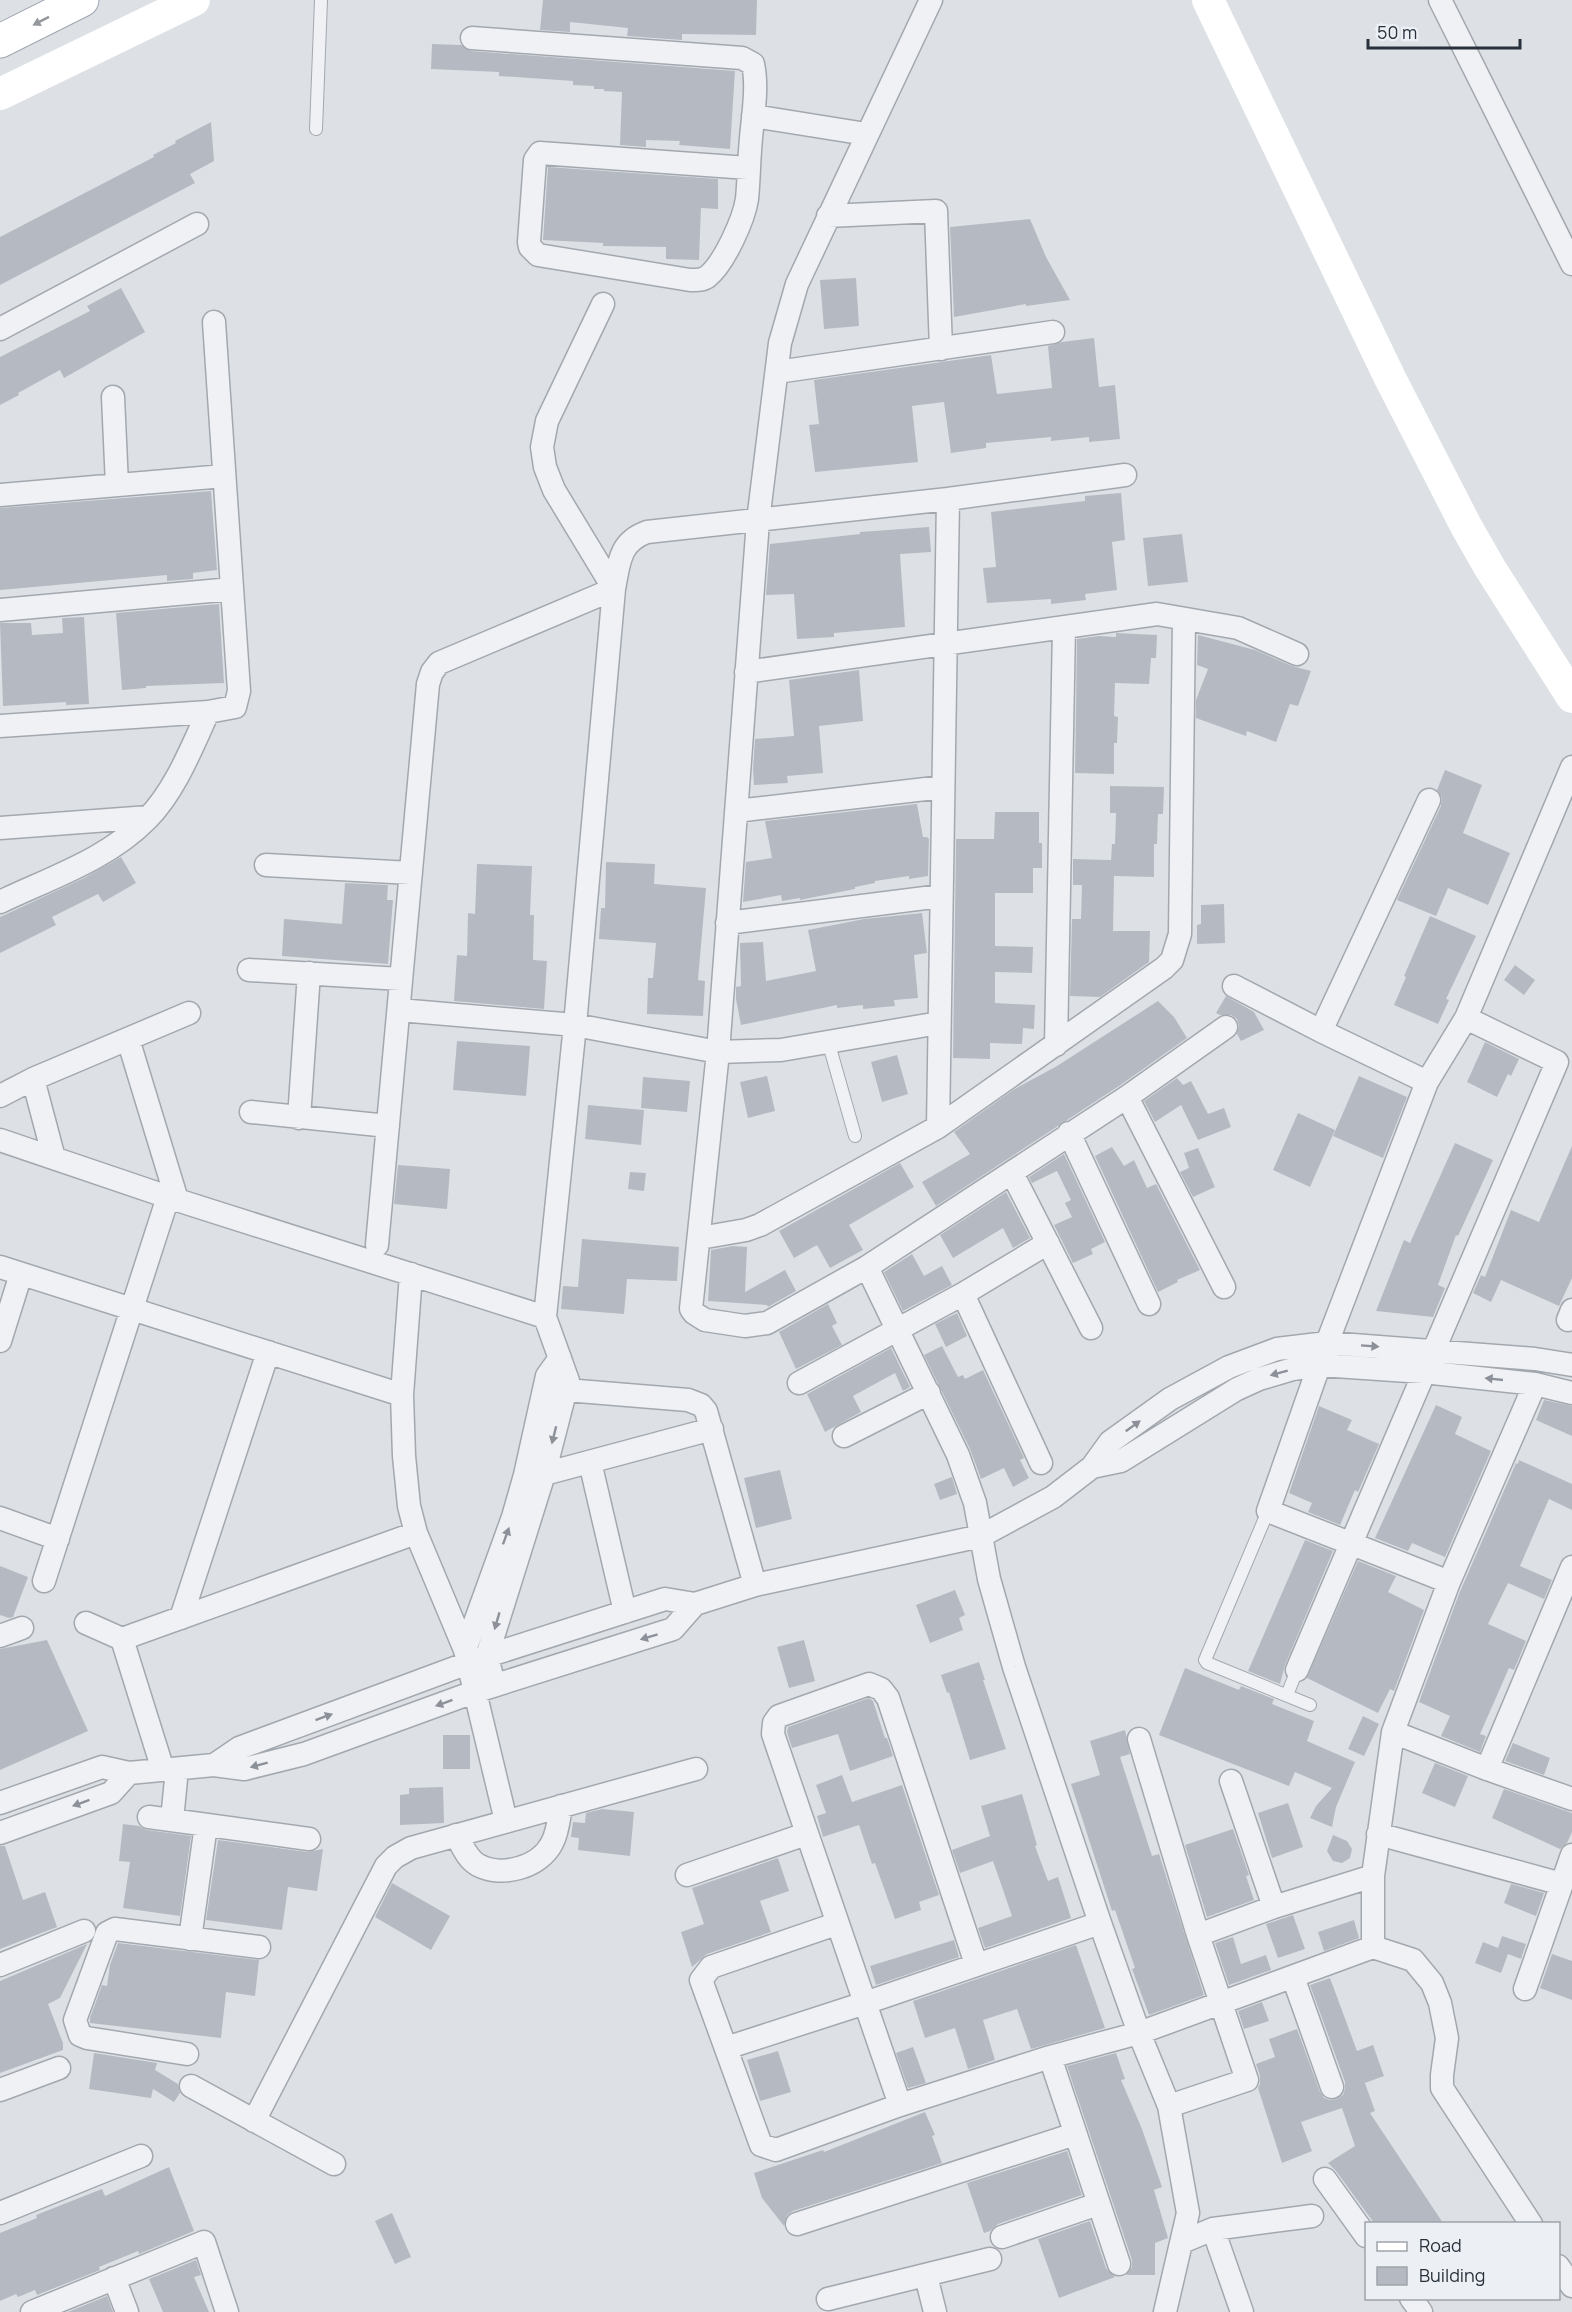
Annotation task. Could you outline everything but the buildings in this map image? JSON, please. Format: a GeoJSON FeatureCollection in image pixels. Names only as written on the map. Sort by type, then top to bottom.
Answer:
{"type":"FeatureCollection","features":[{"type":"Feature","properties":{"kind":"main road"},"geometry":{"type":"LineString","coordinates":[[0,41],[82,0]]}},
{"type":"Feature","properties":{"kind":"street"},"geometry":{"type":"LineString","coordinates":[[0,94],[194,0]]}},
{"type":"Feature","properties":{"kind":"street"},"geometry":{"type":"LineString","coordinates":[[931,0],[797,284],[780,343],[758,521],[718,1052],[692,1309],[694,1313],[705,1320],[745,1326],[767,1323],[867,1267],[1127,1097],[1226,1027]]}},
{"type":"Feature","properties":{"kind":"street"},"geometry":{"type":"LineString","coordinates":[[1208,0],[1385,367],[1456,508],[1490,568],[1572,697]]}},
{"type":"Feature","properties":{"kind":"street"},"geometry":{"type":"LineString","coordinates":[[1443,3],[1572,264]]}},
{"type":"Feature","properties":{"kind":"street"},"geometry":{"type":"LineString","coordinates":[[472,38],[742,58],[749,60],[754,72],[747,200],[741,220],[720,261],[708,276],[700,280],[538,255],[528,242],[535,160],[540,153],[748,168]]}},
{"type":"Feature","properties":{"kind":"street"},"geometry":{"type":"LineString","coordinates":[[753,116],[866,134]]}},
{"type":"Feature","properties":{"kind":"street"},"geometry":{"type":"LineString","coordinates":[[828,216],[936,211],[941,349]]}},
{"type":"Feature","properties":{"kind":"street"},"geometry":{"type":"LineString","coordinates":[[0,329],[197,224]]}},
{"type":"Feature","properties":{"kind":"street"},"geometry":{"type":"LineString","coordinates":[[603,304],[547,421],[542,447],[545,467],[554,490],[614,589]]}},
{"type":"Feature","properties":{"kind":"street"},"geometry":{"type":"LineString","coordinates":[[0,726],[208,712],[226,710],[235,706],[239,691],[214,322]]}},
{"type":"Feature","properties":{"kind":"street"},"geometry":{"type":"LineString","coordinates":[[777,372],[1053,332]]}},
{"type":"Feature","properties":{"kind":"street"},"geometry":{"type":"LineString","coordinates":[[113,397],[117,485]]}},
{"type":"Feature","properties":{"kind":"street"},"geometry":{"type":"LineString","coordinates":[[473,1657],[544,1474],[568,1381],[545,1317],[575,1025],[614,589],[620,558],[629,542],[647,532],[948,499],[1125,475]]}},
{"type":"Feature","properties":{"kind":"street"},"geometry":{"type":"LineString","coordinates":[[0,495],[224,476]]}},
{"type":"Feature","properties":{"kind":"street"},"geometry":{"type":"LineString","coordinates":[[938,1127],[948,499]]}},
{"type":"Feature","properties":{"kind":"street"},"geometry":{"type":"LineString","coordinates":[[0,610],[232,589]]}},
{"type":"Feature","properties":{"kind":"street"},"geometry":{"type":"LineString","coordinates":[[377,1245],[428,684],[432,672],[439,663],[614,589]]}},
{"type":"Feature","properties":{"kind":"street"},"geometry":{"type":"LineString","coordinates":[[746,672],[1157,614],[1238,628],[1297,654]]}},
{"type":"Feature","properties":{"kind":"street"},"geometry":{"type":"LineString","coordinates":[[700,1238],[746,1230],[760,1225],[938,1127],[1164,968],[1172,960],[1178,946],[1184,619]]}},
{"type":"Feature","properties":{"kind":"street"},"geometry":{"type":"LineString","coordinates":[[1056,1045],[1064,627]]}},
{"type":"Feature","properties":{"kind":"street"},"geometry":{"type":"LineString","coordinates":[[0,902],[109,850],[149,818],[179,774],[208,712]]}},
{"type":"Feature","properties":{"kind":"street"},"geometry":{"type":"LineString","coordinates":[[1449,1582],[1268,1511],[1327,1343],[1427,1082],[1466,1018],[1572,767]]}},
{"type":"Feature","properties":{"kind":"street"},"geometry":{"type":"LineString","coordinates":[[736,811],[943,787]]}},
{"type":"Feature","properties":{"kind":"street"},"geometry":{"type":"LineString","coordinates":[[1321,1031],[1429,800]]}},
{"type":"Feature","properties":{"kind":"street"},"geometry":{"type":"LineString","coordinates":[[0,828],[149,818]]}},
{"type":"Feature","properties":{"kind":"street"},"geometry":{"type":"LineString","coordinates":[[266,865],[411,873]]}},
{"type":"Feature","properties":{"kind":"street"},"geometry":{"type":"LineString","coordinates":[[727,923],[941,896]]}},
{"type":"Feature","properties":{"kind":"street"},"geometry":{"type":"LineString","coordinates":[[249,970],[401,979]]}},
{"type":"Feature","properties":{"kind":"street"},"geometry":{"type":"LineString","coordinates":[[299,1118],[309,974]]}},
{"type":"Feature","properties":{"kind":"street"},"geometry":{"type":"LineString","coordinates":[[1234,986],[1427,1082]]}},
{"type":"Feature","properties":{"kind":"street"},"geometry":{"type":"LineString","coordinates":[[399,1010],[575,1025],[718,1052],[781,1050],[939,1023]]}},
{"type":"Feature","properties":{"kind":"street"},"geometry":{"type":"LineString","coordinates":[[0,1096],[33,1079],[189,1013]]}},
{"type":"Feature","properties":{"kind":"street"},"geometry":{"type":"LineString","coordinates":[[1297,1670],[1557,1062],[1466,1018]]}},
{"type":"Feature","properties":{"kind":"street"},"geometry":{"type":"LineString","coordinates":[[44,1581],[132,1308],[172,1198],[128,1039]]}},
{"type":"Feature","properties":{"kind":"street"},"geometry":{"type":"LineString","coordinates":[[33,1079],[54,1158]]}},
{"type":"Feature","properties":{"kind":"street"},"geometry":{"type":"LineString","coordinates":[[1127,1097],[1224,1287]]}},
{"type":"Feature","properties":{"kind":"street"},"geometry":{"type":"LineString","coordinates":[[250,1112],[388,1126]]}},
{"type":"Feature","properties":{"kind":"street"},"geometry":{"type":"LineString","coordinates":[[1069,1133],[1149,1304]]}},
{"type":"Feature","properties":{"kind":"street"},"geometry":{"type":"LineString","coordinates":[[0,1140],[172,1198],[545,1317]]}},
{"type":"Feature","properties":{"kind":"street"},"geometry":{"type":"LineString","coordinates":[[1012,1173],[1091,1328]]}},
{"type":"Feature","properties":{"kind":"street"},"geometry":{"type":"LineString","coordinates":[[799,1383],[963,1294],[1048,1243]]}},
{"type":"Feature","properties":{"kind":"street"},"geometry":{"type":"LineString","coordinates":[[867,1267],[958,1455],[975,1503],[989,1579],[1014,1667],[1100,1923],[1139,2033],[1169,2106],[1188,2213],[1165,2312]]}},
{"type":"Feature","properties":{"kind":"street"},"geometry":{"type":"LineString","coordinates":[[1,1336],[11,1270],[402,1395]]}},
{"type":"Feature","properties":{"kind":"street"},"geometry":{"type":"LineString","coordinates":[[411,1274],[402,1395],[406,1485],[416,1533],[473,1657],[484,1688],[506,1821]]}},
{"type":"Feature","properties":{"kind":"street"},"geometry":{"type":"LineString","coordinates":[[963,1294],[1041,1463]]}},
{"type":"Feature","properties":{"kind":"street"},"geometry":{"type":"LineString","coordinates":[[214,1765],[239,1748],[473,1657],[664,1599],[695,1604],[755,1585],[981,1536],[1037,1507],[1092,1467],[1110,1443],[1170,1399],[1202,1380],[1251,1357],[1277,1348],[1327,1343],[1534,1359],[1572,1365]]}},
{"type":"Feature","properties":{"kind":"street"},"geometry":{"type":"LineString","coordinates":[[181,1617],[268,1352]]}},
{"type":"Feature","properties":{"kind":"street"},"geometry":{"type":"LineString","coordinates":[[473,1657],[527,1466],[547,1376],[560,1358]]}},
{"type":"Feature","properties":{"kind":"street"},"geometry":{"type":"LineString","coordinates":[[1092,1467],[1121,1461],[1237,1389],[1259,1379],[1278,1372],[1320,1365],[1423,1372],[1535,1384],[1572,1393]]}},
{"type":"Feature","properties":{"kind":"street"},"geometry":{"type":"LineString","coordinates":[[1373,1947],[1373,1876],[1393,1732],[1449,1582],[1535,1384]]}},
{"type":"Feature","properties":{"kind":"street"},"geometry":{"type":"LineString","coordinates":[[566,1390],[688,1400],[701,1405],[706,1411],[712,1429],[755,1585]]}},
{"type":"Feature","properties":{"kind":"street"},"geometry":{"type":"LineString","coordinates":[[844,1436],[929,1393]]}},
{"type":"Feature","properties":{"kind":"street"},"geometry":{"type":"LineString","coordinates":[[544,1474],[712,1429]]}},
{"type":"Feature","properties":{"kind":"street"},"geometry":{"type":"LineString","coordinates":[[590,1462],[625,1612]]}},
{"type":"Feature","properties":{"kind":"street"},"geometry":{"type":"LineString","coordinates":[[0,1518],[58,1539]]}},
{"type":"Feature","properties":{"kind":"street"},"geometry":{"type":"LineString","coordinates":[[86,1623],[122,1639],[416,1533]]}},
{"type":"Feature","properties":{"kind":"street"},"geometry":{"type":"LineString","coordinates":[[1487,1769],[1563,1611],[1572,1567]]}},
{"type":"Feature","properties":{"kind":"street"},"geometry":{"type":"LineString","coordinates":[[0,1803],[102,1767],[129,1773],[214,1765],[244,1769],[304,1754],[484,1688],[673,1629],[695,1604]]}},
{"type":"Feature","properties":{"kind":"street"},"geometry":{"type":"LineString","coordinates":[[0,1636],[22,1628]]}},
{"type":"Feature","properties":{"kind":"street"},"geometry":{"type":"LineString","coordinates":[[122,1639],[170,1770],[172,1820]]}},
{"type":"Feature","properties":{"kind":"street"},"geometry":{"type":"LineString","coordinates":[[900,2105],[836,1924],[773,1734],[774,1723],[779,1716],[869,1684],[881,1689],[888,1698],[976,1964]]}},
{"type":"Feature","properties":{"kind":"street"},"geometry":{"type":"LineString","coordinates":[[1393,1732],[1572,1799]]}},
{"type":"Feature","properties":{"kind":"street"},"geometry":{"type":"LineString","coordinates":[[1139,1738],[1220,2005],[1247,2080],[1169,2106]]}},
{"type":"Feature","properties":{"kind":"street"},"geometry":{"type":"LineString","coordinates":[[255,2121],[386,1866],[395,1857],[411,1848],[696,1769]]}},
{"type":"Feature","properties":{"kind":"street"},"geometry":{"type":"LineString","coordinates":[[0,1833],[111,1792],[129,1773]]}},
{"type":"Feature","properties":{"kind":"street"},"geometry":{"type":"LineString","coordinates":[[1231,1781],[1274,1907]]}},
{"type":"Feature","properties":{"kind":"street"},"geometry":{"type":"LineString","coordinates":[[456,1835],[467,1855],[477,1865],[500,1870],[525,1866],[539,1859],[552,1842],[561,1806]]}},
{"type":"Feature","properties":{"kind":"street"},"geometry":{"type":"LineString","coordinates":[[149,1817],[309,1839]]}},
{"type":"Feature","properties":{"kind":"street"},"geometry":{"type":"LineString","coordinates":[[190,1939],[206,1825]]}},
{"type":"Feature","properties":{"kind":"street"},"geometry":{"type":"LineString","coordinates":[[687,1875],[806,1834]]}},
{"type":"Feature","properties":{"kind":"street"},"geometry":{"type":"LineString","coordinates":[[1378,1834],[1562,1884]]}},
{"type":"Feature","properties":{"kind":"street"},"geometry":{"type":"LineString","coordinates":[[1525,1989],[1572,1855]]}},
{"type":"Feature","properties":{"kind":"street"},"geometry":{"type":"LineString","coordinates":[[1198,1935],[1274,1907],[1373,1876]]}},
{"type":"Feature","properties":{"kind":"street"},"geometry":{"type":"LineString","coordinates":[[726,2048],[1100,1923]]}},
{"type":"Feature","properties":{"kind":"street"},"geometry":{"type":"LineString","coordinates":[[836,1924],[711,1968],[701,1980],[761,2145],[776,2150],[900,2105],[1050,2057],[1139,2033],[1373,1947],[1413,1960],[1432,1983],[1440,2003],[1447,2038],[1442,2088],[1530,2222]]}},
{"type":"Feature","properties":{"kind":"street"},"geometry":{"type":"LineString","coordinates":[[187,2054],[80,2035],[75,2020],[104,1938],[115,1929],[259,1947]]}},
{"type":"Feature","properties":{"kind":"street"},"geometry":{"type":"LineString","coordinates":[[0,1965],[84,1931]]}},
{"type":"Feature","properties":{"kind":"street"},"geometry":{"type":"LineString","coordinates":[[1293,1977],[1332,2087]]}},
{"type":"Feature","properties":{"kind":"street"},"geometry":{"type":"LineString","coordinates":[[1050,2057],[1119,2264]]}},
{"type":"Feature","properties":{"kind":"street"},"geometry":{"type":"LineString","coordinates":[[0,2090],[59,2068]]}},
{"type":"Feature","properties":{"kind":"street"},"geometry":{"type":"LineString","coordinates":[[191,2086],[334,2164]]}},
{"type":"Feature","properties":{"kind":"street"},"geometry":{"type":"LineString","coordinates":[[797,2224],[1075,2134]]}},
{"type":"Feature","properties":{"kind":"street"},"geometry":{"type":"LineString","coordinates":[[0,2213],[141,2156]]}},
{"type":"Feature","properties":{"kind":"street"},"geometry":{"type":"LineString","coordinates":[[1325,2179],[1365,2235]]}},
{"type":"Feature","properties":{"kind":"street"},"geometry":{"type":"LineString","coordinates":[[1002,2237],[1098,2204]]}},
{"type":"Feature","properties":{"kind":"street"},"geometry":{"type":"LineString","coordinates":[[1182,2242],[1213,2229],[1312,2216]]}},
{"type":"Feature","properties":{"kind":"street"},"geometry":{"type":"LineString","coordinates":[[1213,2229],[1242,2312]]}},
{"type":"Feature","properties":{"kind":"street"},"geometry":{"type":"LineString","coordinates":[[32,2312],[204,2242],[227,2312]]}},
{"type":"Feature","properties":{"kind":"street"},"geometry":{"type":"LineString","coordinates":[[828,2299],[990,2259]]}},
{"type":"Feature","properties":{"kind":"street"},"geometry":{"type":"LineString","coordinates":[[1560,2269],[1572,2286]]}},
{"type":"Feature","properties":{"kind":"street"},"geometry":{"type":"LineString","coordinates":[[926,2276],[935,2312]]}},
{"type":"Feature","properties":{"kind":"street"},"geometry":{"type":"LineString","coordinates":[[114,2278],[127,2312]]}},
{"type":"Feature","properties":{"kind":"lane"},"geometry":{"type":"LineString","coordinates":[[316,129],[321,0]]}},
{"type":"Feature","properties":{"kind":"lane"},"geometry":{"type":"LineString","coordinates":[[828,1041],[855,1136]]}},
{"type":"Feature","properties":{"kind":"lane"},"geometry":{"type":"LineString","coordinates":[[1268,1511],[1204,1660],[1310,1705]]}},
{"type":"Feature","properties":{"kind":"lane"},"geometry":{"type":"LineString","coordinates":[[1287,1695],[1297,1670]]}}]}
